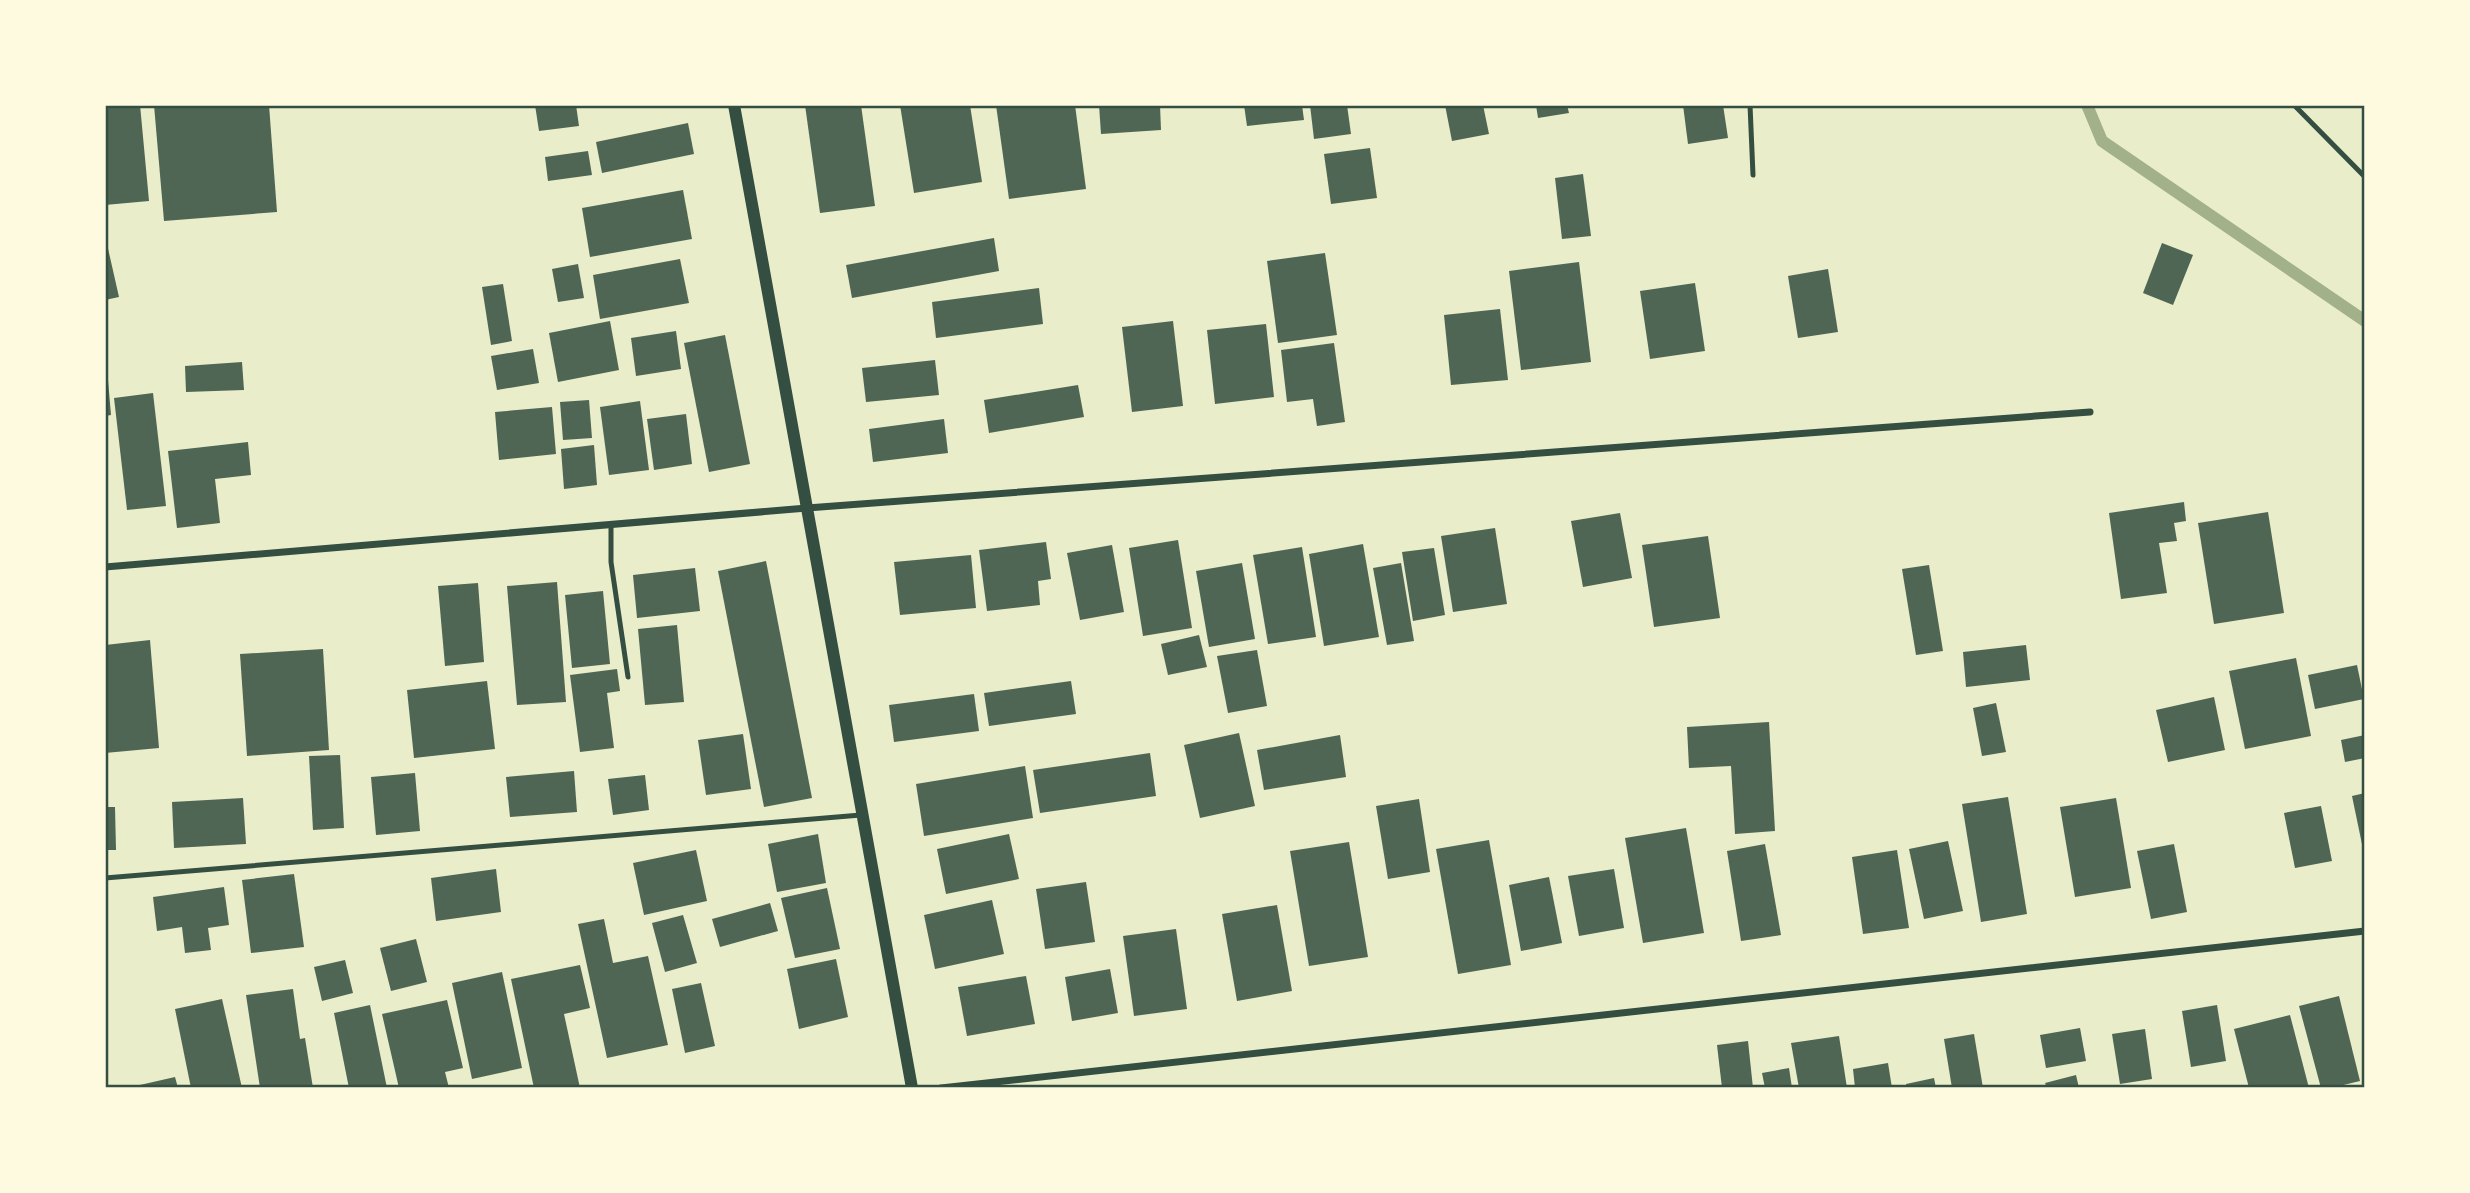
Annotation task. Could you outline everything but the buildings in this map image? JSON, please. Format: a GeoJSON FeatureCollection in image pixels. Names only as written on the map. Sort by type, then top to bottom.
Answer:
{"type":"FeatureCollection","features":[{"type":"Feature","properties":{"kind":"street"},"geometry":{"type":"LineString","coordinates":[[734,105],[912,1088]]}},
{"type":"Feature","properties":{"kind":"street"},"geometry":{"type":"LineString","coordinates":[[105,567],[807,508],[2090,412]]}},
{"type":"Feature","properties":{"kind":"street"},"geometry":{"type":"LineString","coordinates":[[942,1088],[2365,931]]}},
{"type":"Feature","properties":{"kind":"lane"},"geometry":{"type":"LineString","coordinates":[[1750,105],[1753,175]]}},
{"type":"Feature","properties":{"kind":"lane"},"geometry":{"type":"LineString","coordinates":[[2294,105],[2365,177]]}},
{"type":"Feature","properties":{"kind":"lane"},"geometry":{"type":"LineString","coordinates":[[611,525],[611,562],[628,677]]}},
{"type":"Feature","properties":{"kind":"lane"},"geometry":{"type":"LineString","coordinates":[[105,878],[864,815]]}},
{"type":"Feature","properties":{"kind":"waterway"},"geometry":{"type":"LineString","coordinates":[[2087,105],[2102,141],[2365,321]]}}]}
